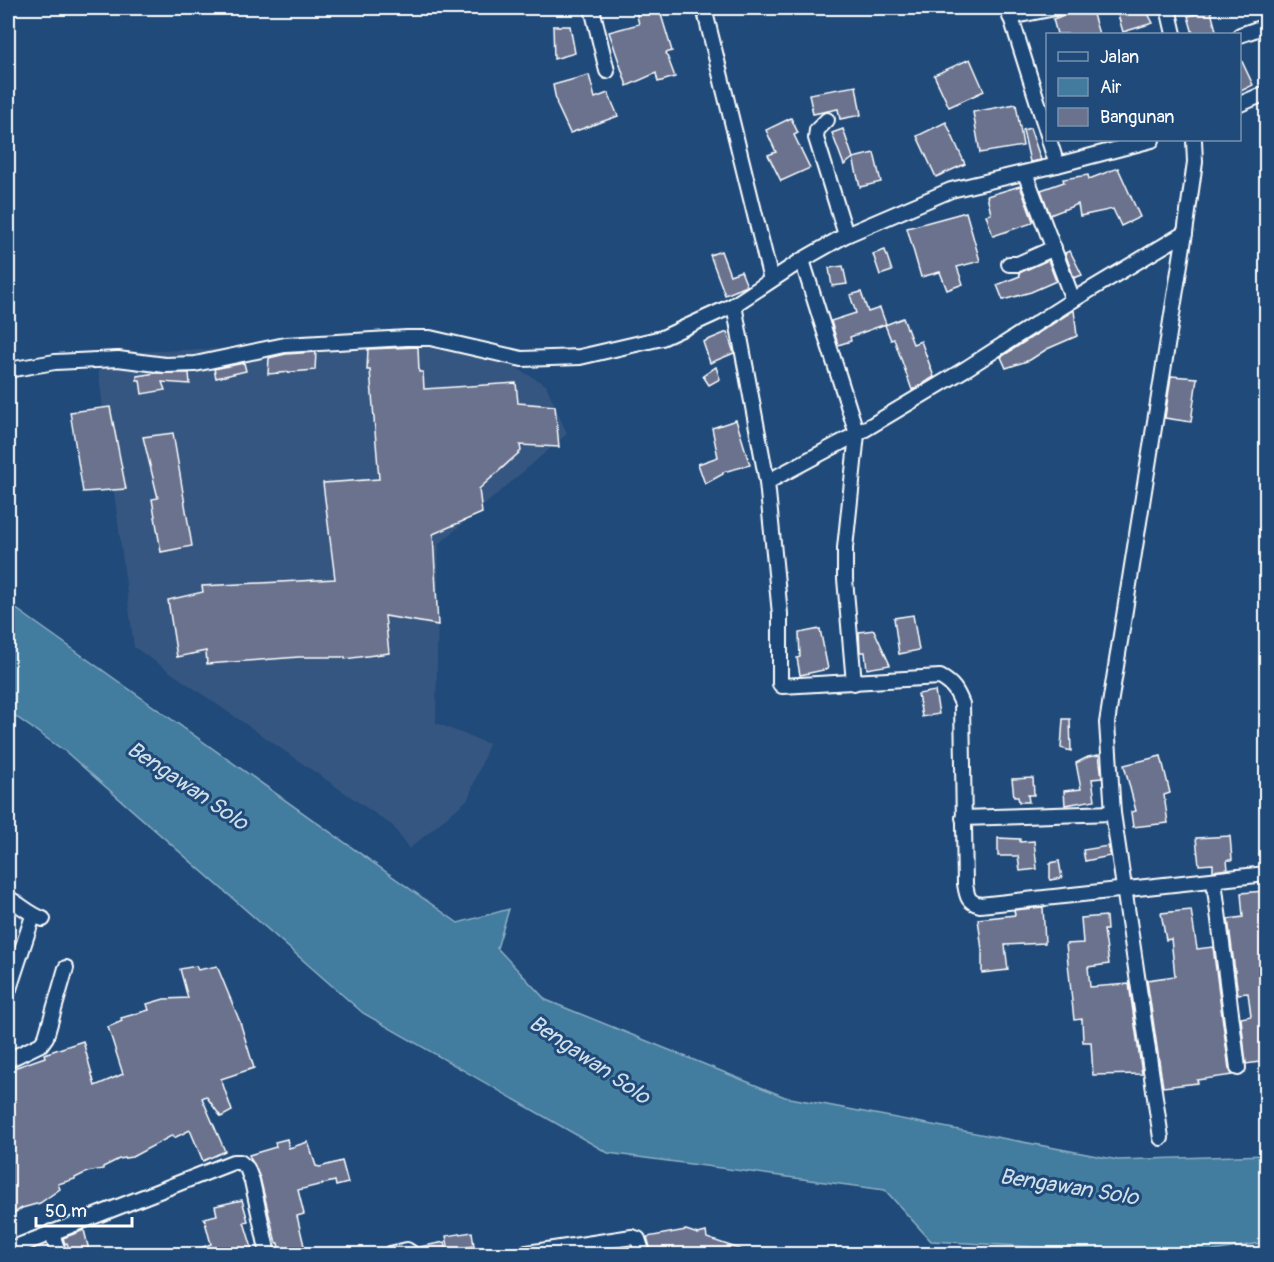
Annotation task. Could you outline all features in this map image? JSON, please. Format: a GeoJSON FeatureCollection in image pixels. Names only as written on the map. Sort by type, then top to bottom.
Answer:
{"type":"FeatureCollection","features":[{"type":"Feature","properties":{"kind":"street"},"geometry":{"type":"LineString","coordinates":[[592,8],[607,71]]}},
{"type":"Feature","properties":{"kind":"street"},"geometry":{"type":"LineString","coordinates":[[704,8],[771,280]]}},
{"type":"Feature","properties":{"kind":"street"},"geometry":{"type":"LineString","coordinates":[[1046,131],[1009,12],[1055,8]]}},
{"type":"Feature","properties":{"kind":"street"},"geometry":{"type":"LineString","coordinates":[[1168,8],[1174,33]]}},
{"type":"Feature","properties":{"kind":"street"},"geometry":{"type":"LineString","coordinates":[[1241,34],[1266,26]]}},
{"type":"Feature","properties":{"kind":"street"},"geometry":{"type":"LineString","coordinates":[[1241,103],[1266,93]]}},
{"type":"Feature","properties":{"kind":"street"},"geometry":{"type":"LineString","coordinates":[[827,120],[817,130],[816,138],[846,235]]}},
{"type":"Feature","properties":{"kind":"street"},"geometry":{"type":"LineString","coordinates":[[1049,141],[1057,165]]}},
{"type":"Feature","properties":{"kind":"street"},"geometry":{"type":"LineString","coordinates":[[8,370],[55,362],[118,360],[165,365],[195,364],[285,345],[407,338],[430,338],[522,359],[580,357],[662,338],[734,305],[802,260],[846,235],[951,190],[1148,141]]}},
{"type":"Feature","properties":{"kind":"street"},"geometry":{"type":"LineString","coordinates":[[1161,1138],[1113,813],[1107,723],[1185,233],[1195,162],[1194,141]]}},
{"type":"Feature","properties":{"kind":"street"},"geometry":{"type":"LineString","coordinates":[[1025,173],[1073,300]]}},
{"type":"Feature","properties":{"kind":"street"},"geometry":{"type":"LineString","coordinates":[[767,482],[856,434],[967,368],[1073,300],[1185,233]]}},
{"type":"Feature","properties":{"kind":"street"},"geometry":{"type":"LineString","coordinates":[[1009,264],[1018,264],[1053,248]]}},
{"type":"Feature","properties":{"kind":"street"},"geometry":{"type":"LineString","coordinates":[[802,260],[856,434],[845,548],[845,579],[854,683]]}},
{"type":"Feature","properties":{"kind":"street"},"geometry":{"type":"LineString","coordinates":[[734,305],[767,482],[780,614],[780,684],[782,686],[854,683],[940,677],[950,682],[957,690],[962,704],[964,884],[971,903],[980,905],[1124,891],[1266,874]]}},
{"type":"Feature","properties":{"kind":"street"},"geometry":{"type":"LineString","coordinates":[[963,818],[1113,813]]}},
{"type":"Feature","properties":{"kind":"street"},"geometry":{"type":"LineString","coordinates":[[1215,881],[1238,1068]]}},
{"type":"Feature","properties":{"kind":"street"},"geometry":{"type":"LineString","coordinates":[[8,898],[38,917],[8,992]]}},
{"type":"Feature","properties":{"kind":"street"},"geometry":{"type":"LineString","coordinates":[[8,1060],[41,1044],[66,968]]}},
{"type":"Feature","properties":{"kind":"street"},"geometry":{"type":"LineString","coordinates":[[8,1250],[233,1162],[240,1162],[250,1173],[268,1254]]}},
{"type":"Feature","properties":{"kind":"street"},"geometry":{"type":"LineString","coordinates":[[51,1232],[59,1254]]}},
{"type":"Feature","properties":{"kind":"street"},"geometry":{"type":"LineString","coordinates":[[521,1254],[541,1253],[632,1237],[638,1239],[643,1254]]}},
{"type":"Feature","properties":{"kind":"street"},"geometry":{"type":"LineString","coordinates":[[390,1254],[407,1250],[413,1254]]}},
{"type":"Feature","properties":{"kind":"shaded area"},"geometry":{"type":"Polygon","coordinates":[[[468,340],[546,385],[567,434],[439,544],[436,723],[489,744],[468,799],[409,849],[393,826],[134,647],[96,353],[468,340]]]}},
{"type":"Feature","properties":{"kind":"water","name":"Bengawan Solo"},"geometry":{"type":"Polygon","coordinates":[[[8,603],[458,923],[509,909],[497,948],[546,1000],[785,1097],[1118,1160],[1266,1155],[1266,1242],[1196,1254],[1162,1254],[931,1241],[885,1190],[608,1153],[363,1013],[66,752],[8,711],[8,603]]]}},
{"type":"Feature","properties":{"kind":"building"},"geometry":{"type":"Polygon","coordinates":[[[635,8],[659,8],[672,51],[666,53],[675,77],[658,82],[656,73],[627,86],[609,32],[639,24],[635,8]]]}},
{"type":"Feature","properties":{"kind":"building"},"geometry":{"type":"Polygon","coordinates":[[[1091,8],[1099,33],[1057,33],[1053,19],[1091,8]]]}},
{"type":"Feature","properties":{"kind":"building"},"geometry":{"type":"Polygon","coordinates":[[[1116,8],[1145,8],[1153,23],[1123,32],[1116,8]]]}},
{"type":"Feature","properties":{"kind":"building"},"geometry":{"type":"Polygon","coordinates":[[[1193,8],[1210,8],[1217,33],[1193,33],[1188,16],[1196,14],[1193,8]]]}},
{"type":"Feature","properties":{"kind":"building"},"geometry":{"type":"Polygon","coordinates":[[[553,26],[570,26],[575,53],[554,59],[553,26]]]}},
{"type":"Feature","properties":{"kind":"building"},"geometry":{"type":"Polygon","coordinates":[[[970,59],[984,91],[949,107],[934,75],[970,59]]]}},
{"type":"Feature","properties":{"kind":"building"},"geometry":{"type":"Polygon","coordinates":[[[1241,59],[1253,85],[1241,91],[1241,59]]]}},
{"type":"Feature","properties":{"kind":"building"},"geometry":{"type":"Polygon","coordinates":[[[589,75],[595,98],[608,93],[618,116],[570,133],[557,105],[553,85],[589,75]]]}},
{"type":"Feature","properties":{"kind":"building"},"geometry":{"type":"Polygon","coordinates":[[[856,86],[861,115],[840,119],[838,109],[813,114],[809,94],[856,86]]]}},
{"type":"Feature","properties":{"kind":"building"},"geometry":{"type":"Polygon","coordinates":[[[1016,104],[1023,146],[980,153],[973,112],[1016,104]]]}},
{"type":"Feature","properties":{"kind":"building"},"geometry":{"type":"Polygon","coordinates":[[[791,118],[798,133],[794,135],[810,168],[781,181],[768,155],[776,152],[766,130],[791,118]]]}},
{"type":"Feature","properties":{"kind":"building"},"geometry":{"type":"Polygon","coordinates":[[[946,122],[965,164],[936,177],[917,136],[946,122]]]}},
{"type":"Feature","properties":{"kind":"building"},"geometry":{"type":"Polygon","coordinates":[[[1030,128],[1041,160],[1030,162],[1023,130],[1030,128]]]}},
{"type":"Feature","properties":{"kind":"building"},"geometry":{"type":"Polygon","coordinates":[[[843,129],[853,158],[844,165],[832,133],[843,129]]]}},
{"type":"Feature","properties":{"kind":"building"},"geometry":{"type":"Polygon","coordinates":[[[874,153],[881,182],[860,187],[853,158],[874,153]]]}},
{"type":"Feature","properties":{"kind":"building"},"geometry":{"type":"Polygon","coordinates":[[[1118,168],[1140,217],[1121,226],[1113,209],[1080,216],[1078,204],[1050,215],[1041,190],[1064,182],[1063,179],[1088,175],[1089,179],[1118,168]]]}},
{"type":"Feature","properties":{"kind":"building"},"geometry":{"type":"Polygon","coordinates":[[[1020,186],[1032,223],[993,236],[986,215],[991,214],[987,196],[1020,186]]]}},
{"type":"Feature","properties":{"kind":"building"},"geometry":{"type":"Polygon","coordinates":[[[966,212],[980,261],[957,267],[963,284],[947,290],[940,272],[921,277],[907,228],[966,212]]]}},
{"type":"Feature","properties":{"kind":"building"},"geometry":{"type":"Polygon","coordinates":[[[885,250],[892,271],[880,275],[873,254],[885,250]]]}},
{"type":"Feature","properties":{"kind":"building"},"geometry":{"type":"Polygon","coordinates":[[[721,251],[730,275],[741,271],[747,286],[725,295],[710,255],[721,251]]]}},
{"type":"Feature","properties":{"kind":"building"},"geometry":{"type":"Polygon","coordinates":[[[1070,251],[1082,275],[1074,278],[1065,253],[1070,251]]]}},
{"type":"Feature","properties":{"kind":"building"},"geometry":{"type":"Polygon","coordinates":[[[1048,260],[1056,281],[1031,292],[1003,300],[997,285],[1020,276],[1019,273],[1048,260]]]}},
{"type":"Feature","properties":{"kind":"building"},"geometry":{"type":"Polygon","coordinates":[[[843,266],[847,284],[832,286],[829,268],[843,266]]]}},
{"type":"Feature","properties":{"kind":"building"},"geometry":{"type":"Polygon","coordinates":[[[861,292],[868,312],[880,308],[886,324],[850,337],[851,341],[838,345],[831,321],[856,313],[850,295],[861,292]]]}},
{"type":"Feature","properties":{"kind":"building"},"geometry":{"type":"Polygon","coordinates":[[[1074,310],[1077,336],[1047,349],[1030,360],[1006,368],[1001,357],[1074,310]]]}},
{"type":"Feature","properties":{"kind":"building"},"geometry":{"type":"Polygon","coordinates":[[[903,318],[913,344],[921,341],[934,377],[912,390],[894,339],[891,340],[885,325],[903,318]]]}},
{"type":"Feature","properties":{"kind":"building"},"geometry":{"type":"Polygon","coordinates":[[[727,332],[734,353],[710,363],[703,342],[727,332]]]}},
{"type":"Feature","properties":{"kind":"building"},"geometry":{"type":"Polygon","coordinates":[[[418,347],[419,372],[423,372],[424,389],[516,383],[518,403],[555,406],[559,447],[520,445],[521,451],[479,489],[482,513],[433,534],[438,625],[385,616],[389,653],[345,659],[345,657],[299,657],[207,664],[206,651],[177,657],[168,600],[203,592],[202,586],[335,579],[323,483],[379,479],[370,370],[367,370],[368,349],[418,347]]]}},
{"type":"Feature","properties":{"kind":"building"},"geometry":{"type":"Polygon","coordinates":[[[316,352],[315,370],[268,374],[269,358],[286,354],[316,352]]]}},
{"type":"Feature","properties":{"kind":"building"},"geometry":{"type":"Polygon","coordinates":[[[244,363],[246,371],[216,378],[214,369],[244,363]]]}},
{"type":"Feature","properties":{"kind":"building"},"geometry":{"type":"Polygon","coordinates":[[[716,367],[720,379],[709,385],[703,376],[716,367]]]}},
{"type":"Feature","properties":{"kind":"building"},"geometry":{"type":"Polygon","coordinates":[[[156,373],[189,373],[190,384],[162,382],[165,390],[142,394],[140,380],[137,380],[137,376],[156,373]]]}},
{"type":"Feature","properties":{"kind":"building"},"geometry":{"type":"Polygon","coordinates":[[[1171,376],[1197,378],[1191,422],[1165,418],[1171,376]]]}},
{"type":"Feature","properties":{"kind":"building"},"geometry":{"type":"Polygon","coordinates":[[[110,407],[126,489],[83,492],[70,412],[110,407]]]}},
{"type":"Feature","properties":{"kind":"building"},"geometry":{"type":"Polygon","coordinates":[[[736,420],[750,465],[723,472],[705,484],[698,464],[718,457],[712,428],[736,420]]]}},
{"type":"Feature","properties":{"kind":"building"},"geometry":{"type":"Polygon","coordinates":[[[173,433],[192,546],[161,552],[152,499],[158,498],[143,437],[173,433]]]}},
{"type":"Feature","properties":{"kind":"building"},"geometry":{"type":"Polygon","coordinates":[[[913,615],[919,650],[899,654],[894,618],[913,615]]]}},
{"type":"Feature","properties":{"kind":"building"},"geometry":{"type":"Polygon","coordinates":[[[820,629],[828,669],[800,675],[797,658],[800,657],[799,633],[820,629]]]}},
{"type":"Feature","properties":{"kind":"building"},"geometry":{"type":"Polygon","coordinates":[[[874,630],[890,665],[867,669],[865,652],[860,652],[859,632],[874,630]]]}},
{"type":"Feature","properties":{"kind":"building"},"geometry":{"type":"Polygon","coordinates":[[[935,691],[939,714],[922,717],[918,694],[935,691]]]}},
{"type":"Feature","properties":{"kind":"building"},"geometry":{"type":"Polygon","coordinates":[[[1063,719],[1070,719],[1071,751],[1061,748],[1063,719]]]}},
{"type":"Feature","properties":{"kind":"building"},"geometry":{"type":"Polygon","coordinates":[[[1099,755],[1102,778],[1092,779],[1095,800],[1065,805],[1064,791],[1081,789],[1076,763],[1099,755]]]}},
{"type":"Feature","properties":{"kind":"building"},"geometry":{"type":"Polygon","coordinates":[[[1161,756],[1170,793],[1164,795],[1168,823],[1133,827],[1131,812],[1136,811],[1124,765],[1161,756]]]}},
{"type":"Feature","properties":{"kind":"building"},"geometry":{"type":"Polygon","coordinates":[[[1033,778],[1034,795],[1028,795],[1029,802],[1019,802],[1018,797],[1014,797],[1012,779],[1033,778]]]}},
{"type":"Feature","properties":{"kind":"building"},"geometry":{"type":"Polygon","coordinates":[[[1230,836],[1232,860],[1227,860],[1228,869],[1213,871],[1213,864],[1199,865],[1196,838],[1230,836]]]}},
{"type":"Feature","properties":{"kind":"building"},"geometry":{"type":"Polygon","coordinates":[[[998,838],[1020,839],[1020,842],[1034,841],[1037,869],[1020,871],[1018,856],[998,856],[998,838]]]}},
{"type":"Feature","properties":{"kind":"building"},"geometry":{"type":"Polygon","coordinates":[[[1108,846],[1110,856],[1085,861],[1083,850],[1108,846]]]}},
{"type":"Feature","properties":{"kind":"building"},"geometry":{"type":"Polygon","coordinates":[[[1059,861],[1062,878],[1050,880],[1050,863],[1059,861]]]}},
{"type":"Feature","properties":{"kind":"building"},"geometry":{"type":"Polygon","coordinates":[[[1264,891],[1266,1061],[1246,1064],[1241,1018],[1251,1016],[1248,993],[1238,994],[1228,919],[1243,917],[1241,893],[1264,891]]]}},
{"type":"Feature","properties":{"kind":"building"},"geometry":{"type":"Polygon","coordinates":[[[1043,907],[1045,943],[1005,945],[1008,970],[982,973],[978,919],[1015,915],[1014,910],[1043,907]]]}},
{"type":"Feature","properties":{"kind":"building"},"geometry":{"type":"Polygon","coordinates":[[[1191,910],[1197,949],[1213,947],[1229,1069],[1233,1075],[1197,1080],[1198,1083],[1163,1087],[1147,980],[1175,976],[1171,939],[1166,940],[1161,913],[1191,910]]]}},
{"type":"Feature","properties":{"kind":"building"},"geometry":{"type":"Polygon","coordinates":[[[1106,916],[1107,930],[1104,930],[1109,964],[1088,967],[1090,987],[1129,984],[1142,1074],[1093,1075],[1091,1042],[1083,1042],[1082,1019],[1074,1020],[1066,944],[1083,943],[1081,918],[1106,916]]]}},
{"type":"Feature","properties":{"kind":"building"},"geometry":{"type":"Polygon","coordinates":[[[196,966],[198,970],[217,966],[240,1022],[254,1068],[221,1079],[232,1111],[221,1117],[206,1096],[202,1098],[225,1151],[203,1161],[190,1130],[174,1138],[173,1135],[132,1157],[119,1159],[103,1169],[87,1172],[75,1179],[58,1184],[60,1189],[40,1203],[22,1208],[8,1217],[8,1070],[45,1057],[44,1054],[83,1041],[95,1086],[123,1074],[108,1027],[122,1021],[121,1018],[149,1010],[147,1004],[164,999],[188,998],[180,969],[196,966]]]}},
{"type":"Feature","properties":{"kind":"building"},"geometry":{"type":"Polygon","coordinates":[[[287,1139],[289,1148],[308,1142],[316,1166],[342,1161],[348,1183],[336,1186],[335,1181],[298,1190],[304,1214],[297,1216],[306,1254],[280,1254],[260,1178],[249,1155],[276,1147],[275,1142],[287,1139]]]}},
{"type":"Feature","properties":{"kind":"building"},"geometry":{"type":"Polygon","coordinates":[[[242,1200],[248,1221],[244,1222],[252,1248],[249,1249],[251,1254],[185,1254],[211,1244],[204,1218],[217,1215],[215,1206],[242,1200]]]}},
{"type":"Feature","properties":{"kind":"building"},"geometry":{"type":"Polygon","coordinates":[[[84,1230],[90,1254],[71,1254],[63,1238],[84,1230]]]}},
{"type":"Feature","properties":{"kind":"building"},"geometry":{"type":"Polygon","coordinates":[[[686,1230],[698,1234],[706,1232],[707,1238],[751,1254],[652,1254],[647,1237],[686,1230]]]}},
{"type":"Feature","properties":{"kind":"building"},"geometry":{"type":"Polygon","coordinates":[[[472,1232],[474,1246],[449,1251],[446,1236],[472,1232]]]}},
{"type":"Feature","properties":{"kind":"building"},"geometry":{"type":"Polygon","coordinates":[[[445,1242],[447,1254],[422,1254],[419,1247],[445,1242]]]}}]}
